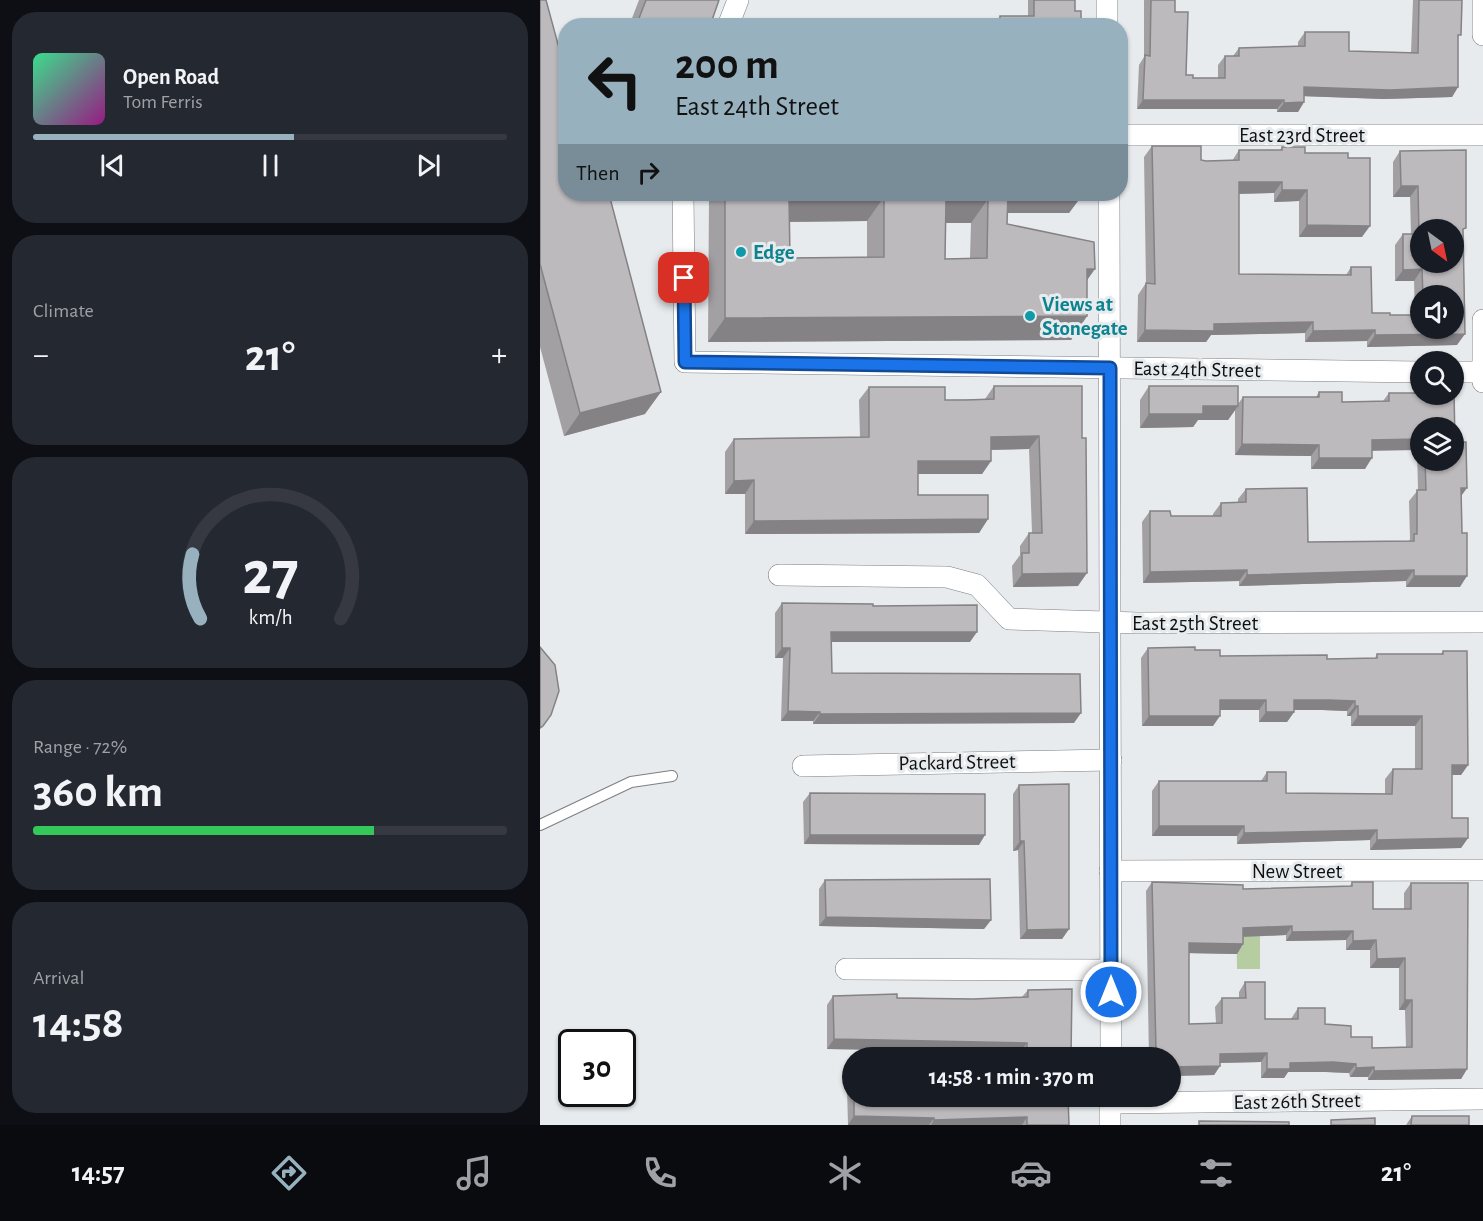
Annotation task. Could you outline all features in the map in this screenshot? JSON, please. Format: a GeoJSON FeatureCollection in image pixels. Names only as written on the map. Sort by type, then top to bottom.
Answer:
{"type":"FeatureCollection","features":[{"type":"Feature","properties":{"kind":"street"},"geometry":{"type":"LineString","coordinates":[[731,18],[738,0]]}},
{"type":"Feature","properties":{"kind":"street"},"geometry":{"type":"LineString","coordinates":[[1107,0],[1107,18]]}},
{"type":"Feature","properties":{"kind":"street"},"geometry":{"type":"LineString","coordinates":[[1483,0],[1483,35]]}},
{"type":"Feature","properties":{"kind":"street","name":"East 23rd Street"},"geometry":{"type":"LineString","coordinates":[[1128,135],[1483,135]]}},
{"type":"Feature","properties":{"kind":"street","name":"East 24th Street"},"geometry":{"type":"LineString","coordinates":[[683,201],[685,362],[1410,372]]}},
{"type":"Feature","properties":{"kind":"street"},"geometry":{"type":"LineString","coordinates":[[1109,201],[1111,1047]]}},
{"type":"Feature","properties":{"kind":"street"},"geometry":{"type":"LineString","coordinates":[[1483,320],[1483,382]]}},
{"type":"Feature","properties":{"kind":"street"},"geometry":{"type":"LineString","coordinates":[[1464,372],[1483,372]]}},
{"type":"Feature","properties":{"kind":"street","name":"East 25th Street"},"geometry":{"type":"LineString","coordinates":[[779,575],[947,577],[977,585],[1009,620],[1483,622]]}},
{"type":"Feature","properties":{"kind":"street","name":"Packard Street"},"geometry":{"type":"LineString","coordinates":[[803,766],[1111,760]]}},
{"type":"Feature","properties":{"kind":"street","name":"New Street"},"geometry":{"type":"LineString","coordinates":[[1110,871],[1483,870]]}},
{"type":"Feature","properties":{"kind":"street"},"geometry":{"type":"LineString","coordinates":[[846,969],[1111,970]]}},
{"type":"Feature","properties":{"kind":"street","name":"East 26th Street"},"geometry":{"type":"LineString","coordinates":[[1181,1100],[1483,1099]]}},
{"type":"Feature","properties":{"kind":"street"},"geometry":{"type":"LineString","coordinates":[[1110,1107],[1110,1125]]}},
{"type":"Feature","properties":{"kind":"lane"},"geometry":{"type":"LineString","coordinates":[[540,825],[631,782],[672,776]]}},
{"type":"Feature","properties":{"kind":"green space"},"geometry":{"type":"Polygon","coordinates":[[[1236,894],[1260,894],[1260,969],[1237,969],[1236,894]]]}},
{"type":"Feature","properties":{"kind":"building"},"geometry":{"type":"Polygon","coordinates":[[[540,0],[546,0],[558,44],[558,201],[611,201],[661,392],[580,413],[540,264],[540,0]]]}},
{"type":"Feature","properties":{"kind":"building"},"geometry":{"type":"Polygon","coordinates":[[[646,0],[719,0],[713,18],[639,18],[646,0]]]}},
{"type":"Feature","properties":{"kind":"building"},"geometry":{"type":"Polygon","coordinates":[[[1034,0],[1075,0],[1075,11],[1081,11],[1081,18],[1000,18],[1000,16],[1034,16],[1034,0]]]}},
{"type":"Feature","properties":{"kind":"building"},"geometry":{"type":"Polygon","coordinates":[[[1151,0],[1175,0],[1175,12],[1188,12],[1186,75],[1193,75],[1193,78],[1225,78],[1225,56],[1239,56],[1239,48],[1305,46],[1305,32],[1349,32],[1349,51],[1418,53],[1419,0],[1462,0],[1461,35],[1458,35],[1458,87],[1390,90],[1304,87],[1304,102],[1284,103],[1284,100],[1143,100],[1145,55],[1150,56],[1151,0]]]}},
{"type":"Feature","properties":{"kind":"building"},"geometry":{"type":"Polygon","coordinates":[[[1152,146],[1201,146],[1201,160],[1206,161],[1239,160],[1239,150],[1282,150],[1282,147],[1305,147],[1305,153],[1348,153],[1348,158],[1370,158],[1370,226],[1307,225],[1307,190],[1282,190],[1282,182],[1239,182],[1239,274],[1351,275],[1351,267],[1371,267],[1372,313],[1410,315],[1410,335],[1375,335],[1375,330],[1313,331],[1313,322],[1214,324],[1214,331],[1145,330],[1146,283],[1155,284],[1152,146]]]}},
{"type":"Feature","properties":{"kind":"building"},"geometry":{"type":"Polygon","coordinates":[[[1466,150],[1466,228],[1464,229],[1464,219],[1419,219],[1418,186],[1401,186],[1400,151],[1466,150]]]}},
{"type":"Feature","properties":{"kind":"building"},"geometry":{"type":"Polygon","coordinates":[[[725,201],[789,201],[790,258],[884,257],[884,201],[946,201],[945,259],[987,258],[988,201],[1008,201],[1007,224],[1094,242],[1095,269],[1087,269],[1087,316],[725,318],[725,201]]]}},
{"type":"Feature","properties":{"kind":"building"},"geometry":{"type":"Polygon","coordinates":[[[1403,234],[1410,234],[1410,270],[1403,270],[1403,234]]]}},
{"type":"Feature","properties":{"kind":"building"},"geometry":{"type":"Polygon","coordinates":[[[1422,273],[1464,273],[1465,334],[1464,285],[1423,285],[1422,273]]]}},
{"type":"Feature","properties":{"kind":"building"},"geometry":{"type":"Polygon","coordinates":[[[994,386],[1082,386],[1082,438],[1086,438],[1087,573],[1022,574],[1022,553],[1029,553],[1029,533],[1042,533],[1039,436],[991,437],[991,461],[918,461],[918,495],[988,495],[988,519],[754,521],[754,480],[734,481],[734,439],[869,437],[869,387],[945,387],[945,400],[966,400],[994,399],[994,386]]]}},
{"type":"Feature","properties":{"kind":"building"},"geometry":{"type":"Polygon","coordinates":[[[1149,386],[1238,386],[1238,406],[1203,406],[1203,414],[1149,414],[1149,386]]]}},
{"type":"Feature","properties":{"kind":"building"},"geometry":{"type":"Polygon","coordinates":[[[1319,392],[1342,392],[1342,402],[1389,401],[1389,393],[1410,393],[1410,405],[1454,405],[1454,417],[1410,417],[1410,439],[1372,440],[1372,458],[1319,458],[1319,445],[1242,444],[1243,397],[1319,397],[1319,392]]]}},
{"type":"Feature","properties":{"kind":"building"},"geometry":{"type":"Polygon","coordinates":[[[1464,442],[1466,442],[1467,488],[1461,488],[1462,533],[1467,533],[1467,576],[1414,576],[1414,570],[1247,575],[1247,570],[1150,572],[1150,511],[1170,511],[1171,516],[1221,516],[1221,503],[1246,502],[1246,489],[1307,488],[1308,542],[1414,541],[1414,534],[1417,534],[1417,490],[1426,490],[1425,471],[1464,471],[1464,442]]]}},
{"type":"Feature","properties":{"kind":"building"},"geometry":{"type":"Polygon","coordinates":[[[782,603],[873,604],[873,606],[977,605],[977,632],[831,632],[832,673],[1080,674],[1081,713],[820,714],[820,712],[788,711],[790,648],[782,648],[782,603]]]}},
{"type":"Feature","properties":{"kind":"building"},"geometry":{"type":"Polygon","coordinates":[[[540,647],[555,665],[559,691],[551,715],[540,728],[540,647]]]}},
{"type":"Feature","properties":{"kind":"building"},"geometry":{"type":"Polygon","coordinates":[[[1195,647],[1195,650],[1220,650],[1220,656],[1327,655],[1327,659],[1377,658],[1377,654],[1443,654],[1443,651],[1467,651],[1468,765],[1452,765],[1452,818],[1468,818],[1468,838],[1377,840],[1377,830],[1244,833],[1244,826],[1159,826],[1159,781],[1267,781],[1267,772],[1286,772],[1286,793],[1392,794],[1393,769],[1422,769],[1422,716],[1358,716],[1358,706],[1355,706],[1355,701],[1294,700],[1294,712],[1266,712],[1266,700],[1220,700],[1220,716],[1149,716],[1148,648],[1195,647]]]}},
{"type":"Feature","properties":{"kind":"building"},"geometry":{"type":"Polygon","coordinates":[[[1069,784],[1069,929],[1027,930],[1024,841],[1020,841],[1019,785],[1069,784]]]}},
{"type":"Feature","properties":{"kind":"building"},"geometry":{"type":"Polygon","coordinates":[[[810,793],[985,794],[985,835],[810,835],[810,793]]]}},
{"type":"Feature","properties":{"kind":"building"},"geometry":{"type":"Polygon","coordinates":[[[990,879],[991,920],[826,917],[825,880],[990,879]]]}},
{"type":"Feature","properties":{"kind":"building"},"geometry":{"type":"Polygon","coordinates":[[[1152,882],[1243,885],[1243,889],[1352,886],[1352,882],[1373,882],[1373,909],[1411,909],[1411,883],[1468,883],[1467,1069],[1374,1071],[1374,1067],[1356,1068],[1356,1064],[1333,1062],[1290,1063],[1290,1069],[1267,1069],[1267,1053],[1220,1054],[1220,1066],[1181,1067],[1181,1047],[1156,1047],[1152,882]],[[1292,926],[1243,928],[1243,944],[1189,943],[1189,1024],[1222,1023],[1222,998],[1246,998],[1245,982],[1265,982],[1265,1019],[1298,1019],[1298,1008],[1325,1008],[1325,1024],[1351,1026],[1351,1037],[1372,1037],[1372,1048],[1412,1047],[1412,1000],[1405,1000],[1405,958],[1377,959],[1376,940],[1353,941],[1353,931],[1292,932],[1292,926]]]}},
{"type":"Feature","properties":{"kind":"building"},"geometry":{"type":"Polygon","coordinates":[[[1072,989],[1071,1047],[1027,1047],[1027,1043],[834,1039],[833,996],[897,994],[897,998],[973,999],[1028,997],[1028,990],[1072,989]]]}},
{"type":"Feature","properties":{"kind":"building"},"geometry":{"type":"Polygon","coordinates":[[[854,1107],[1068,1107],[1069,1125],[1027,1125],[1027,1117],[934,1120],[934,1118],[854,1116],[854,1107]]]}},
{"type":"Feature","properties":{"kind":"building"},"geometry":{"type":"Polygon","coordinates":[[[1412,1116],[1469,1116],[1469,1125],[1411,1125],[1412,1116]]]}},
{"type":"Feature","properties":{"kind":"building"},"geometry":{"type":"Polygon","coordinates":[[[1375,1118],[1375,1125],[1331,1125],[1331,1120],[1375,1118]]]}},
{"type":"Feature","properties":{"kind":"building"},"geometry":{"type":"Polygon","coordinates":[[[1199,1121],[1289,1122],[1289,1125],[1199,1125],[1199,1121]]]}},
{"type":"Feature","properties":{"kind":"place","name":"Edge"},"geometry":{"type":"Point","coordinates":[741,252]}},
{"type":"Feature","properties":{"kind":"place","name":"Views at Stonegate"},"geometry":{"type":"Point","coordinates":[1030,316]}},
{"type":"Feature","properties":{"kind":"route"},"geometry":{"type":"LineString","coordinates":[[684,278],[685,362],[1110,368],[1111,992]]}}]}
